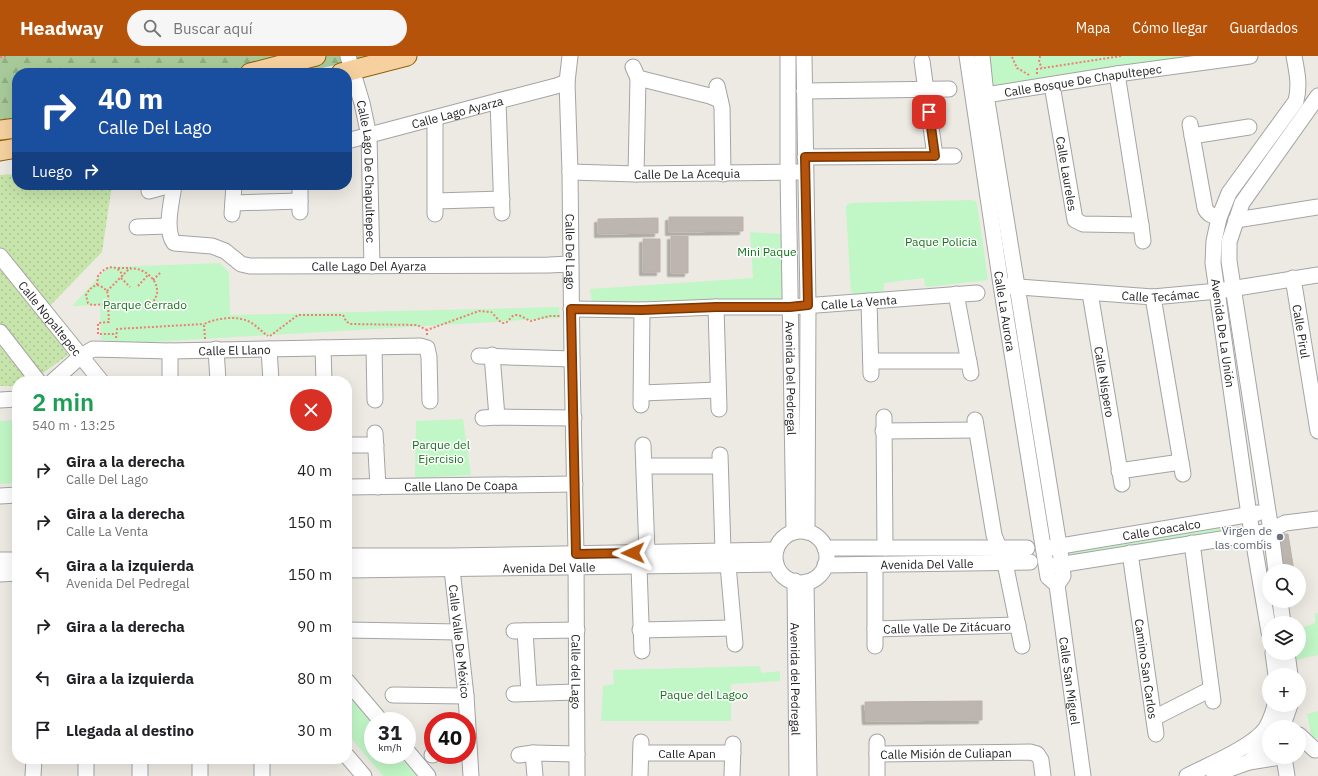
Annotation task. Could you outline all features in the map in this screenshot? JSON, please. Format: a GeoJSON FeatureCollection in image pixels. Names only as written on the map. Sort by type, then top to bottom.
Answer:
{"type":"FeatureCollection","features":[{"type":"Feature","properties":{"kind":"main road"},"geometry":{"type":"LineString","coordinates":[[269,68],[316,56]]}},
{"type":"Feature","properties":{"kind":"main road"},"geometry":{"type":"LineString","coordinates":[[347,66],[407,56]]}},
{"type":"Feature","properties":{"kind":"main road"},"geometry":{"type":"LineString","coordinates":[[0,130],[12,129]]}},
{"type":"Feature","properties":{"kind":"main road"},"geometry":{"type":"LineString","coordinates":[[0,151],[12,149]]}},
{"type":"Feature","properties":{"kind":"street","name":"Calle Del Lago"},"geometry":{"type":"LineString","coordinates":[[570,56],[567,82],[570,172],[570,264],[576,561]]}},
{"type":"Feature","properties":{"kind":"street","name":"Avenida Del Pedregal"},"geometry":{"type":"LineString","coordinates":[[788,56],[790,307],[800,532]]}},
{"type":"Feature","properties":{"kind":"street","name":"Avenida Del Pedregal"},"geometry":{"type":"LineString","coordinates":[[800,532],[808,305],[804,56]]}},
{"type":"Feature","properties":{"kind":"street","name":"Calle La Aurora"},"geometry":{"type":"LineString","coordinates":[[967,56],[1001,286],[1054,566]]}},
{"type":"Feature","properties":{"kind":"street","name":"Calle La Aurora"},"geometry":{"type":"LineString","coordinates":[[982,56],[986,95],[1017,287],[1051,548]]}},
{"type":"Feature","properties":{"kind":"street","name":"Calle Bosque De Chapultepec"},"geometry":{"type":"LineString","coordinates":[[986,95],[1117,74],[1250,56]]}},
{"type":"Feature","properties":{"kind":"street","name":"Avenida De La Unión"},"geometry":{"type":"LineString","coordinates":[[1266,616],[1249,515],[1214,263],[1214,241],[1218,218],[1229,193],[1296,101],[1298,77],[1294,56]]}},
{"type":"Feature","properties":{"kind":"street"},"geometry":{"type":"LineString","coordinates":[[922,61],[935,156]]}},
{"type":"Feature","properties":{"kind":"street"},"geometry":{"type":"LineString","coordinates":[[636,174],[636,72],[710,96],[718,93],[722,108],[723,174]]}},
{"type":"Feature","properties":{"kind":"street"},"geometry":{"type":"LineString","coordinates":[[1117,74],[1142,225],[1143,241]]}},
{"type":"Feature","properties":{"kind":"street","name":"Calle Lago De Chapultepec"},"geometry":{"type":"LineString","coordinates":[[352,78],[362,103],[369,136],[372,266]]}},
{"type":"Feature","properties":{"kind":"street","name":"Calle Lago Ayarza"},"geometry":{"type":"LineString","coordinates":[[352,140],[567,82]]}},
{"type":"Feature","properties":{"kind":"street","name":"Calle Laureles"},"geometry":{"type":"LineString","coordinates":[[1052,85],[1075,220],[1083,224],[1142,225]]}},
{"type":"Feature","properties":{"kind":"street"},"geometry":{"type":"LineString","coordinates":[[804,91],[926,88],[949,89]]}},
{"type":"Feature","properties":{"kind":"street","name":"Avenida De La Unión"},"geometry":{"type":"LineString","coordinates":[[1275,564],[1229,261],[1229,242],[1242,203],[1318,96]]}},
{"type":"Feature","properties":{"kind":"street"},"geometry":{"type":"LineString","coordinates":[[435,118],[435,208],[502,206],[498,101]]}},
{"type":"Feature","properties":{"kind":"street"},"geometry":{"type":"LineString","coordinates":[[1218,218],[1210,215],[1204,208],[1191,130],[1249,128]]}},
{"type":"Feature","properties":{"kind":"street"},"geometry":{"type":"LineString","coordinates":[[805,157],[954,156]]}},
{"type":"Feature","properties":{"kind":"street","name":"Calle De La Acequia"},"geometry":{"type":"LineString","coordinates":[[570,172],[723,174],[805,172]]}},
{"type":"Feature","properties":{"kind":"street"},"geometry":{"type":"LineString","coordinates":[[137,227],[168,226],[172,190]]}},
{"type":"Feature","properties":{"kind":"street"},"geometry":{"type":"LineString","coordinates":[[234,190],[233,208],[300,207],[300,190]]}},
{"type":"Feature","properties":{"kind":"street"},"geometry":{"type":"LineString","coordinates":[[1236,220],[1318,207]]}},
{"type":"Feature","properties":{"kind":"street","name":"Calle Lago Del Ayarza"},"geometry":{"type":"LineString","coordinates":[[168,226],[170,238],[174,243],[212,246],[225,251],[241,264],[250,266],[549,266],[570,264]]}},
{"type":"Feature","properties":{"kind":"street","name":"Calle Nopaltepec"},"geometry":{"type":"LineString","coordinates":[[0,256],[97,376]]}},
{"type":"Feature","properties":{"kind":"street","name":"Calle Tecámac"},"geometry":{"type":"LineString","coordinates":[[1001,286],[1153,297],[1218,291],[1233,287],[1318,275]]}},
{"type":"Feature","properties":{"kind":"street","name":"Calle Pirul"},"geometry":{"type":"LineString","coordinates":[[1293,278],[1318,431]]}},
{"type":"Feature","properties":{"kind":"street","name":"Calle La Venta"},"geometry":{"type":"LineString","coordinates":[[571,312],[716,307],[790,307],[978,293]]}},
{"type":"Feature","properties":{"kind":"street","name":"Calle Níspero"},"geometry":{"type":"LineString","coordinates":[[1090,293],[1120,477],[1182,468],[1153,297]]}},
{"type":"Feature","properties":{"kind":"street"},"geometry":{"type":"LineString","coordinates":[[869,301],[871,368],[970,367],[956,294]]}},
{"type":"Feature","properties":{"kind":"street"},"geometry":{"type":"LineString","coordinates":[[716,307],[719,409]]}},
{"type":"Feature","properties":{"kind":"street"},"geometry":{"type":"LineString","coordinates":[[642,310],[641,399],[718,390]]}},
{"type":"Feature","properties":{"kind":"street"},"geometry":{"type":"LineString","coordinates":[[0,332],[34,376]]}},
{"type":"Feature","properties":{"kind":"street"},"geometry":{"type":"LineString","coordinates":[[211,345],[217,376]]}},
{"type":"Feature","properties":{"kind":"street","name":"Calle El Llano"},"geometry":{"type":"LineString","coordinates":[[59,376],[81,356],[93,349],[170,351],[211,345],[269,348],[420,346],[427,348]]}},
{"type":"Feature","properties":{"kind":"street"},"geometry":{"type":"LineString","coordinates":[[374,347],[374,400]]}},
{"type":"Feature","properties":{"kind":"street"},"geometry":{"type":"LineString","coordinates":[[269,348],[271,376]]}},
{"type":"Feature","properties":{"kind":"street"},"geometry":{"type":"LineString","coordinates":[[323,348],[324,376]]}},
{"type":"Feature","properties":{"kind":"street"},"geometry":{"type":"LineString","coordinates":[[427,348],[429,357],[430,401]]}},
{"type":"Feature","properties":{"kind":"street"},"geometry":{"type":"LineString","coordinates":[[170,351],[170,376]]}},
{"type":"Feature","properties":{"kind":"street"},"geometry":{"type":"LineString","coordinates":[[572,359],[486,356],[490,418],[574,418]]}},
{"type":"Feature","properties":{"kind":"street"},"geometry":{"type":"LineString","coordinates":[[0,400],[12,399]]}},
{"type":"Feature","properties":{"kind":"street","name":"Calle Valle De Zitácuaro"},"geometry":{"type":"LineString","coordinates":[[885,548],[884,424],[976,425],[994,535],[1005,563],[1022,646]]}},
{"type":"Feature","properties":{"kind":"street"},"geometry":{"type":"LineString","coordinates":[[352,444],[375,439],[378,487]]}},
{"type":"Feature","properties":{"kind":"street"},"geometry":{"type":"LineString","coordinates":[[643,445],[648,552]]}},
{"type":"Feature","properties":{"kind":"street"},"geometry":{"type":"LineString","coordinates":[[644,466],[720,461],[726,558],[735,644]]}},
{"type":"Feature","properties":{"kind":"street","name":"Calle Llano De Coapa"},"geometry":{"type":"LineString","coordinates":[[352,487],[575,484]]}},
{"type":"Feature","properties":{"kind":"street"},"geometry":{"type":"LineString","coordinates":[[0,496],[12,496]]}},
{"type":"Feature","properties":{"kind":"street"},"geometry":{"type":"LineString","coordinates":[[1268,511],[1285,524]]}},
{"type":"Feature","properties":{"kind":"street","name":"Calle Coacalco"},"geometry":{"type":"LineString","coordinates":[[1051,548],[1268,511]]}},
{"type":"Feature","properties":{"kind":"street","name":"Calle Coacalco"},"geometry":{"type":"LineString","coordinates":[[1054,566],[1252,534],[1271,530],[1285,524],[1318,519]]}},
{"type":"Feature","properties":{"kind":"street"},"geometry":{"type":"LineString","coordinates":[[800,532],[815,535],[825,548],[825,565],[817,576],[800,582],[787,579],[782,575],[776,557],[782,538],[800,532]]}},
{"type":"Feature","properties":{"kind":"street","name":"Camino San Carlos"},"geometry":{"type":"LineString","coordinates":[[1130,553],[1154,718],[1212,695],[1192,543]]}},
{"type":"Feature","properties":{"kind":"street","name":"Avenida Del Valle"},"geometry":{"type":"LineString","coordinates":[[825,548],[999,549],[1028,555],[1005,563],[825,565]]}},
{"type":"Feature","properties":{"kind":"street","name":"Avenida Del Valle"},"geometry":{"type":"LineString","coordinates":[[352,570],[451,563],[576,561],[648,552],[726,558]]}},
{"type":"Feature","properties":{"kind":"street","name":"Avenida Del Valle"},"geometry":{"type":"LineString","coordinates":[[352,556],[451,563]]}},
{"type":"Feature","properties":{"kind":"street","name":"Avenida Del Valle"},"geometry":{"type":"LineString","coordinates":[[576,561],[638,567],[726,558],[776,557]]}},
{"type":"Feature","properties":{"kind":"street"},"geometry":{"type":"LineString","coordinates":[[0,560],[12,560]]}},
{"type":"Feature","properties":{"kind":"street","name":"Calle del Lago"},"geometry":{"type":"LineString","coordinates":[[576,561],[576,776]]}},
{"type":"Feature","properties":{"kind":"street","name":"Calle Valle De México"},"geometry":{"type":"LineString","coordinates":[[451,563],[467,712]]}},
{"type":"Feature","properties":{"kind":"street","name":"Calle Valle De Zitácuaro"},"geometry":{"type":"LineString","coordinates":[[875,565],[875,646]]}},
{"type":"Feature","properties":{"kind":"street","name":"Calle San Miguel"},"geometry":{"type":"LineString","coordinates":[[1054,566],[1063,576],[1057,585],[1084,776]]}},
{"type":"Feature","properties":{"kind":"street"},"geometry":{"type":"LineString","coordinates":[[638,567],[642,652]]}},
{"type":"Feature","properties":{"kind":"street"},"geometry":{"type":"LineString","coordinates":[[0,574],[12,573]]}},
{"type":"Feature","properties":{"kind":"street","name":"Avenida del Pedregal"},"geometry":{"type":"LineString","coordinates":[[797,776],[800,582]]}},
{"type":"Feature","properties":{"kind":"street","name":"Avenida del Pedregal"},"geometry":{"type":"LineString","coordinates":[[800,582],[809,776]]}},
{"type":"Feature","properties":{"kind":"street","name":"Calle Valle De Zitácuaro"},"geometry":{"type":"LineString","coordinates":[[875,629],[1018,626]]}},
{"type":"Feature","properties":{"kind":"street"},"geometry":{"type":"LineString","coordinates":[[640,630],[734,628]]}},
{"type":"Feature","properties":{"kind":"street"},"geometry":{"type":"LineString","coordinates":[[352,630],[459,632]]}},
{"type":"Feature","properties":{"kind":"street"},"geometry":{"type":"LineString","coordinates":[[576,630],[519,631],[522,693],[576,692]]}},
{"type":"Feature","properties":{"kind":"street"},"geometry":{"type":"LineString","coordinates":[[352,687],[373,712]]}},
{"type":"Feature","properties":{"kind":"street"},"geometry":{"type":"LineString","coordinates":[[393,695],[466,696]]}},
{"type":"Feature","properties":{"kind":"street"},"geometry":{"type":"LineString","coordinates":[[1187,776],[1254,741],[1265,728],[1273,712]]}},
{"type":"Feature","properties":{"kind":"street"},"geometry":{"type":"LineString","coordinates":[[1154,718],[1156,734]]}},
{"type":"Feature","properties":{"kind":"street"},"geometry":{"type":"LineString","coordinates":[[1306,740],[1317,750]]}},
{"type":"Feature","properties":{"kind":"street","name":"Calle Apan"},"geometry":{"type":"LineString","coordinates":[[640,776],[641,747],[733,748],[732,776]]}},
{"type":"Feature","properties":{"kind":"street","name":"Calle Misión de Culiapan"},"geometry":{"type":"LineString","coordinates":[[877,776],[877,748],[1030,752],[1037,754],[1041,760],[1043,776]]}},
{"type":"Feature","properties":{"kind":"street"},"geometry":{"type":"LineString","coordinates":[[1249,762],[1262,750]]}},
{"type":"Feature","properties":{"kind":"street"},"geometry":{"type":"LineString","coordinates":[[1306,752],[1317,750]]}},
{"type":"Feature","properties":{"kind":"street"},"geometry":{"type":"LineString","coordinates":[[535,776],[526,754],[577,754]]}},
{"type":"Feature","properties":{"kind":"street"},"geometry":{"type":"LineString","coordinates":[[1221,774],[1249,762],[1262,760]]}},
{"type":"Feature","properties":{"kind":"street"},"geometry":{"type":"LineString","coordinates":[[352,762],[364,776]]}},
{"type":"Feature","properties":{"kind":"street"},"geometry":{"type":"LineString","coordinates":[[416,762],[428,776]]}},
{"type":"Feature","properties":{"kind":"street"},"geometry":{"type":"LineString","coordinates":[[33,776],[34,764]]}},
{"type":"Feature","properties":{"kind":"street"},"geometry":{"type":"LineString","coordinates":[[86,764],[86,776]]}},
{"type":"Feature","properties":{"kind":"street"},"geometry":{"type":"LineString","coordinates":[[140,764],[140,776]]}},
{"type":"Feature","properties":{"kind":"street"},"geometry":{"type":"LineString","coordinates":[[200,764],[200,776]]}},
{"type":"Feature","properties":{"kind":"street"},"geometry":{"type":"LineString","coordinates":[[262,764],[262,776]]}},
{"type":"Feature","properties":{"kind":"street","name":"Calle Valle De México"},"geometry":{"type":"LineString","coordinates":[[469,764],[471,776]]}},
{"type":"Feature","properties":{"kind":"street"},"geometry":{"type":"LineString","coordinates":[[1284,764],[1287,776]]}},
{"type":"Feature","properties":{"kind":"path"},"geometry":{"type":"LineString","coordinates":[[0,57],[6,56]]}},
{"type":"Feature","properties":{"kind":"path"},"geometry":{"type":"LineString","coordinates":[[1040,56],[1039,62],[1042,68]]}},
{"type":"Feature","properties":{"kind":"path"},"geometry":{"type":"LineString","coordinates":[[1012,57],[1017,68],[1029,75],[1038,74],[1037,69],[1121,56]]}},
{"type":"Feature","properties":{"kind":"path"},"geometry":{"type":"LineString","coordinates":[[116,268],[120,270],[122,277],[130,287]]}},
{"type":"Feature","properties":{"kind":"path"},"geometry":{"type":"LineString","coordinates":[[97,285],[98,276],[101,271],[104,269],[116,268],[141,269],[156,284],[158,290],[152,304],[108,304],[92,304],[88,303],[87,300],[86,295],[88,290],[92,286],[97,285],[107,291],[109,296],[108,304],[109,322],[98,323],[98,334],[116,334]]}},
{"type":"Feature","properties":{"kind":"path"},"geometry":{"type":"LineString","coordinates":[[107,291],[129,269],[133,268]]}},
{"type":"Feature","properties":{"kind":"path"},"geometry":{"type":"LineString","coordinates":[[153,280],[161,272]]}},
{"type":"Feature","properties":{"kind":"path"},"geometry":{"type":"LineString","coordinates":[[138,286],[148,275]]}},
{"type":"Feature","properties":{"kind":"path"},"geometry":{"type":"LineString","coordinates":[[116,350],[116,329],[204,324],[214,320],[238,318],[250,322],[269,337],[298,315],[343,316],[350,324],[417,325],[427,330],[479,311],[491,312],[504,323],[507,322],[511,316],[515,315],[531,321],[571,312]]}},
{"type":"Feature","properties":{"kind":"path"},"geometry":{"type":"LineString","coordinates":[[204,324],[211,345]]}},
{"type":"Feature","properties":{"kind":"path"},"geometry":{"type":"LineString","coordinates":[[427,330],[427,348]]}},
{"type":"Feature","properties":{"kind":"green space"},"geometry":{"type":"Polygon","coordinates":[[[0,56],[377,56],[322,68],[12,68],[12,142],[0,143],[0,56]]]}},
{"type":"Feature","properties":{"kind":"green space"},"geometry":{"type":"Polygon","coordinates":[[[985,56],[1193,56],[990,92],[985,56]]]}},
{"type":"Feature","properties":{"kind":"green space"},"geometry":{"type":"Polygon","coordinates":[[[12,174],[12,190],[111,190],[102,252],[45,311],[68,355],[39,376],[12,376],[12,386],[0,386],[0,175],[12,174]]]}},
{"type":"Feature","properties":{"kind":"green space","name":"Paque Policia"},"geometry":{"type":"Polygon","coordinates":[[[971,200],[977,203],[988,280],[927,287],[925,285],[924,278],[884,283],[884,289],[882,292],[854,294],[851,292],[846,206],[850,203],[971,200]]]}},
{"type":"Feature","properties":{"kind":"green space","name":"Mini Paque"},"geometry":{"type":"Polygon","coordinates":[[[750,232],[782,234],[783,300],[592,302],[590,289],[753,278],[750,232]]]}},
{"type":"Feature","properties":{"kind":"green space","name":"Parque Cerrado"},"geometry":{"type":"Polygon","coordinates":[[[220,263],[229,272],[230,315],[559,307],[560,318],[134,343],[101,340],[100,305],[72,306],[108,267],[220,263]]]}},
{"type":"Feature","properties":{"kind":"green space","name":"Parque del Ejercisio"},"geometry":{"type":"Polygon","coordinates":[[[463,419],[471,475],[415,478],[416,421],[463,419]]]}},
{"type":"Feature","properties":{"kind":"green space"},"geometry":{"type":"Polygon","coordinates":[[[12,420],[12,483],[0,484],[0,421],[12,420]]]}},
{"type":"Feature","properties":{"kind":"green space"},"geometry":{"type":"Polygon","coordinates":[[[1230,522],[1231,533],[1065,559],[1061,549],[1230,522]]]}},
{"type":"Feature","properties":{"kind":"green space"},"geometry":{"type":"Polygon","coordinates":[[[1318,613],[1318,655],[1306,658],[1306,626],[1315,623],[1315,614],[1318,613]]]}},
{"type":"Feature","properties":{"kind":"green space","name":"Paque del Lagoo"},"geometry":{"type":"Polygon","coordinates":[[[760,666],[761,673],[780,671],[780,681],[731,684],[731,721],[601,721],[603,686],[614,684],[613,670],[760,666]]]}},
{"type":"Feature","properties":{"kind":"green space"},"geometry":{"type":"Polygon","coordinates":[[[352,701],[364,715],[364,753],[352,739],[352,701]]]}},
{"type":"Feature","properties":{"kind":"green space"},"geometry":{"type":"Polygon","coordinates":[[[1318,711],[1318,738],[1312,739],[1307,714],[1318,711]]]}},
{"type":"Feature","properties":{"kind":"green space"},"geometry":{"type":"Polygon","coordinates":[[[373,764],[406,764],[417,776],[383,776],[373,764]]]}},
{"type":"Feature","properties":{"kind":"building"},"geometry":{"type":"Polygon","coordinates":[[[669,217],[743,217],[743,231],[669,232],[669,217]]]}},
{"type":"Feature","properties":{"kind":"building"},"geometry":{"type":"Polygon","coordinates":[[[658,218],[658,233],[598,234],[598,219],[658,218]]]}},
{"type":"Feature","properties":{"kind":"building"},"geometry":{"type":"Polygon","coordinates":[[[671,236],[688,236],[688,273],[671,273],[671,236]]]}},
{"type":"Feature","properties":{"kind":"building"},"geometry":{"type":"Polygon","coordinates":[[[643,239],[660,239],[660,272],[643,272],[643,239]]]}},
{"type":"Feature","properties":{"kind":"building"},"geometry":{"type":"Polygon","coordinates":[[[1273,534],[1288,534],[1293,564],[1278,564],[1273,534]]]}},
{"type":"Feature","properties":{"kind":"building"},"geometry":{"type":"Polygon","coordinates":[[[982,701],[982,720],[866,721],[865,702],[982,701]]]}},
{"type":"Feature","properties":{"kind":"place","name":"Virgen de las combis"},"geometry":{"type":"Point","coordinates":[1280,537]}},
{"type":"Feature","properties":{"kind":"route"},"geometry":{"type":"LineString","coordinates":[[633,553],[576,554],[571,309],[642,310],[716,307],[790,307],[808,305],[805,157],[935,156],[929,112]]}}]}
